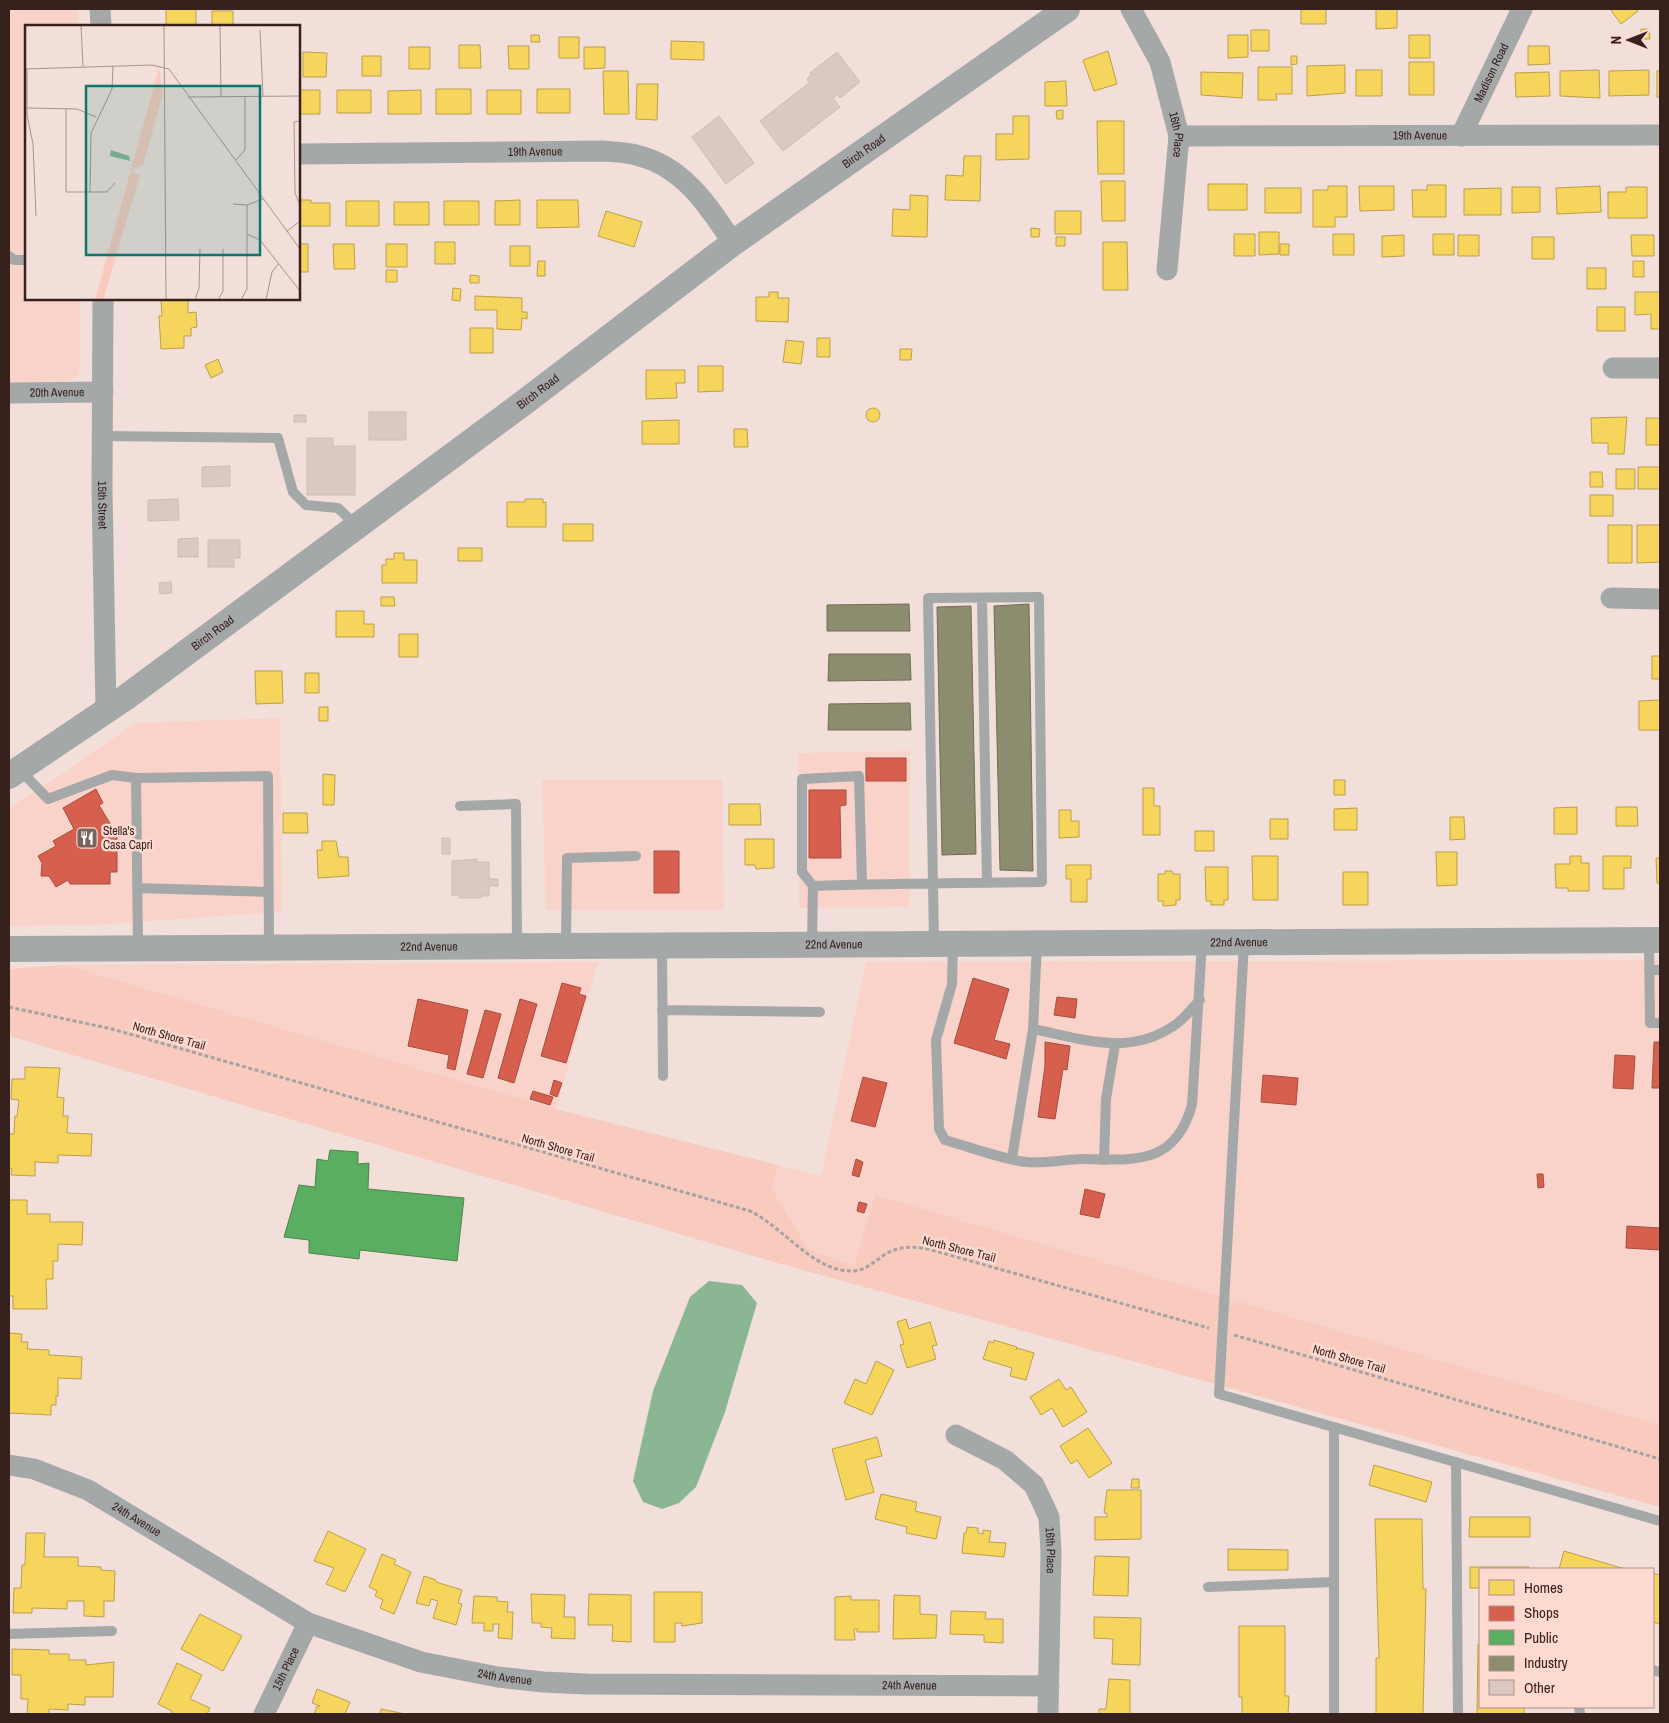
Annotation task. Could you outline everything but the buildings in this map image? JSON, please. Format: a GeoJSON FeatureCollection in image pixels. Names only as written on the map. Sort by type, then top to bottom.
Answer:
{"type":"FeatureCollection","features":[{"type":"Feature","properties":{"kind":"street"},"geometry":{"type":"LineString","coordinates":[[100,9],[101,25]]}},
{"type":"Feature","properties":{"kind":"street","name":"Birch Road"},"geometry":{"type":"LineString","coordinates":[[14,773],[106,711],[357,526],[733,243],[1067,9]]}},
{"type":"Feature","properties":{"kind":"street","name":"16th Place"},"geometry":{"type":"LineString","coordinates":[[1131,9],[1160,62],[1179,136],[1167,270]]}},
{"type":"Feature","properties":{"kind":"street","name":"Madison Road"},"geometry":{"type":"LineString","coordinates":[[1461,136],[1522,9]]}},
{"type":"Feature","properties":{"kind":"street","name":"19th Avenue"},"geometry":{"type":"LineString","coordinates":[[1179,136],[1660,135]]}},
{"type":"Feature","properties":{"kind":"street","name":"19th Avenue"},"geometry":{"type":"LineString","coordinates":[[300,154],[602,151],[637,155],[668,168],[682,178],[709,207],[733,243]]}},
{"type":"Feature","properties":{"kind":"street","name":"15th Street"},"geometry":{"type":"LineString","coordinates":[[103,300],[106,711]]}},
{"type":"Feature","properties":{"kind":"street"},"geometry":{"type":"LineString","coordinates":[[1613,368],[1660,368]]}},
{"type":"Feature","properties":{"kind":"street","name":"20th Avenue"},"geometry":{"type":"LineString","coordinates":[[9,393],[103,392]]}},
{"type":"Feature","properties":{"kind":"street"},"geometry":{"type":"LineString","coordinates":[[1611,598],[1660,599]]}},
{"type":"Feature","properties":{"kind":"street","name":"22nd Avenue"},"geometry":{"type":"LineString","coordinates":[[9,949],[1655,940]]}},
{"type":"Feature","properties":{"kind":"street","name":"16th Place"},"geometry":{"type":"LineString","coordinates":[[956,1435],[1005,1460],[1034,1486],[1049,1517],[1051,1552],[1048,1714]]}},
{"type":"Feature","properties":{"kind":"street","name":"24th Avenue"},"geometry":{"type":"LineString","coordinates":[[9,1464],[34,1469],[88,1490],[308,1624],[421,1662],[460,1671],[543,1682],[1049,1686]]}},
{"type":"Feature","properties":{"kind":"street","name":"15th Place"},"geometry":{"type":"LineString","coordinates":[[264,1714],[308,1624]]}},
{"type":"Feature","properties":{"kind":"lane"},"geometry":{"type":"LineString","coordinates":[[11,259],[25,260]]}},
{"type":"Feature","properties":{"kind":"lane"},"geometry":{"type":"LineString","coordinates":[[103,436],[278,438],[293,492],[306,506],[338,508],[357,526]]}},
{"type":"Feature","properties":{"kind":"lane"},"geometry":{"type":"LineString","coordinates":[[813,886],[862,884],[933,883],[987,882],[1042,882],[1039,597],[928,598],[933,883],[952,984],[936,1040],[939,1129],[945,1140],[1026,1162],[1139,1160],[1159,1153],[1176,1141],[1187,1125],[1192,1105],[1200,1000],[1202,942]]}},
{"type":"Feature","properties":{"kind":"lane"},"geometry":{"type":"LineString","coordinates":[[982,598],[987,882]]}},
{"type":"Feature","properties":{"kind":"lane"},"geometry":{"type":"LineString","coordinates":[[14,773],[48,799],[112,775],[136,778],[268,776],[269,947]]}},
{"type":"Feature","properties":{"kind":"lane"},"geometry":{"type":"LineString","coordinates":[[812,944],[813,886],[802,872],[802,779],[859,776],[862,884]]}},
{"type":"Feature","properties":{"kind":"lane"},"geometry":{"type":"LineString","coordinates":[[136,778],[138,948]]}},
{"type":"Feature","properties":{"kind":"lane"},"geometry":{"type":"LineString","coordinates":[[460,806],[516,804],[517,946]]}},
{"type":"Feature","properties":{"kind":"lane"},"geometry":{"type":"LineString","coordinates":[[566,945],[568,858],[636,856]]}},
{"type":"Feature","properties":{"kind":"lane"},"geometry":{"type":"LineString","coordinates":[[138,888],[269,892]]}},
{"type":"Feature","properties":{"kind":"lane"},"geometry":{"type":"LineString","coordinates":[[1655,940],[1649,970],[1650,1023],[1660,1024]]}},
{"type":"Feature","properties":{"kind":"lane"},"geometry":{"type":"LineString","coordinates":[[1244,942],[1224,1332],[1219,1394],[1660,1521]]}},
{"type":"Feature","properties":{"kind":"lane"},"geometry":{"type":"LineString","coordinates":[[1012,1158],[1033,1029],[1037,943]]}},
{"type":"Feature","properties":{"kind":"lane"},"geometry":{"type":"LineString","coordinates":[[662,945],[663,1076]]}},
{"type":"Feature","properties":{"kind":"lane"},"geometry":{"type":"LineString","coordinates":[[1649,970],[1660,970]]}},
{"type":"Feature","properties":{"kind":"lane"},"geometry":{"type":"LineString","coordinates":[[1033,1029],[1115,1045],[1144,1040],[1176,1025],[1200,1000]]}},
{"type":"Feature","properties":{"kind":"lane"},"geometry":{"type":"LineString","coordinates":[[662,1010],[820,1012]]}},
{"type":"Feature","properties":{"kind":"lane"},"geometry":{"type":"LineString","coordinates":[[1104,1160],[1106,1099],[1115,1045]]}},
{"type":"Feature","properties":{"kind":"lane"},"geometry":{"type":"LineString","coordinates":[[1334,1427],[1334,1714]]}},
{"type":"Feature","properties":{"kind":"lane"},"geometry":{"type":"LineString","coordinates":[[1456,1462],[1458,1714]]}},
{"type":"Feature","properties":{"kind":"lane"},"geometry":{"type":"LineString","coordinates":[[1208,1587],[1334,1582]]}},
{"type":"Feature","properties":{"kind":"lane"},"geometry":{"type":"LineString","coordinates":[[9,1634],[112,1631]]}},
{"type":"Feature","properties":{"kind":"path","name":"North Shore Trail"},"geometry":{"type":"LineString","coordinates":[[9,1007],[112,1029],[750,1211],[776,1227],[810,1257],[824,1265],[854,1271],[865,1268],[893,1250],[908,1246],[928,1249],[1224,1332],[1660,1459]]}},
{"type":"Feature","properties":{"kind":"shaded area"},"geometry":{"type":"Polygon","coordinates":[[[9,9],[78,9],[78,25],[25,25],[25,300],[80,300],[80,369],[78,376],[65,382],[9,382],[9,9]]]}},
{"type":"Feature","properties":{"kind":"shaded area"},"geometry":{"type":"Polygon","coordinates":[[[280,718],[282,912],[93,925],[9,926],[9,808],[135,723],[280,718]]]}},
{"type":"Feature","properties":{"kind":"shaded area"},"geometry":{"type":"Polygon","coordinates":[[[910,751],[910,907],[799,908],[798,753],[910,751]]]}},
{"type":"Feature","properties":{"kind":"shaded area"},"geometry":{"type":"Polygon","coordinates":[[[542,780],[722,780],[724,910],[546,910],[542,780]]]}},
{"type":"Feature","properties":{"kind":"shaded area"},"geometry":{"type":"Polygon","coordinates":[[[1660,960],[1660,1425],[875,1195],[854,1266],[809,1250],[772,1189],[778,1165],[821,1176],[866,962],[1660,960]]]}},
{"type":"Feature","properties":{"kind":"shaded area"},"geometry":{"type":"Polygon","coordinates":[[[598,962],[556,1109],[65,965],[598,962]]]}},
{"type":"Feature","properties":{"kind":"shaded area"},"geometry":{"type":"Polygon","coordinates":[[[65,965],[556,1109],[778,1165],[772,1189],[809,1250],[854,1266],[875,1195],[1660,1425],[1660,1507],[774,1262],[9,1036],[9,969],[65,965]]]}},
{"type":"Feature","properties":{"kind":"shaded area"},"geometry":{"type":"Polygon","coordinates":[[[709,1281],[742,1285],[757,1303],[725,1412],[696,1487],[679,1503],[662,1509],[643,1502],[633,1481],[653,1391],[690,1297],[709,1281]]]}},
{"type":"Feature","properties":{"kind":"place","name":"Stella's Casa Capri"},"geometry":{"type":"Point","coordinates":[87,838]}}]}
